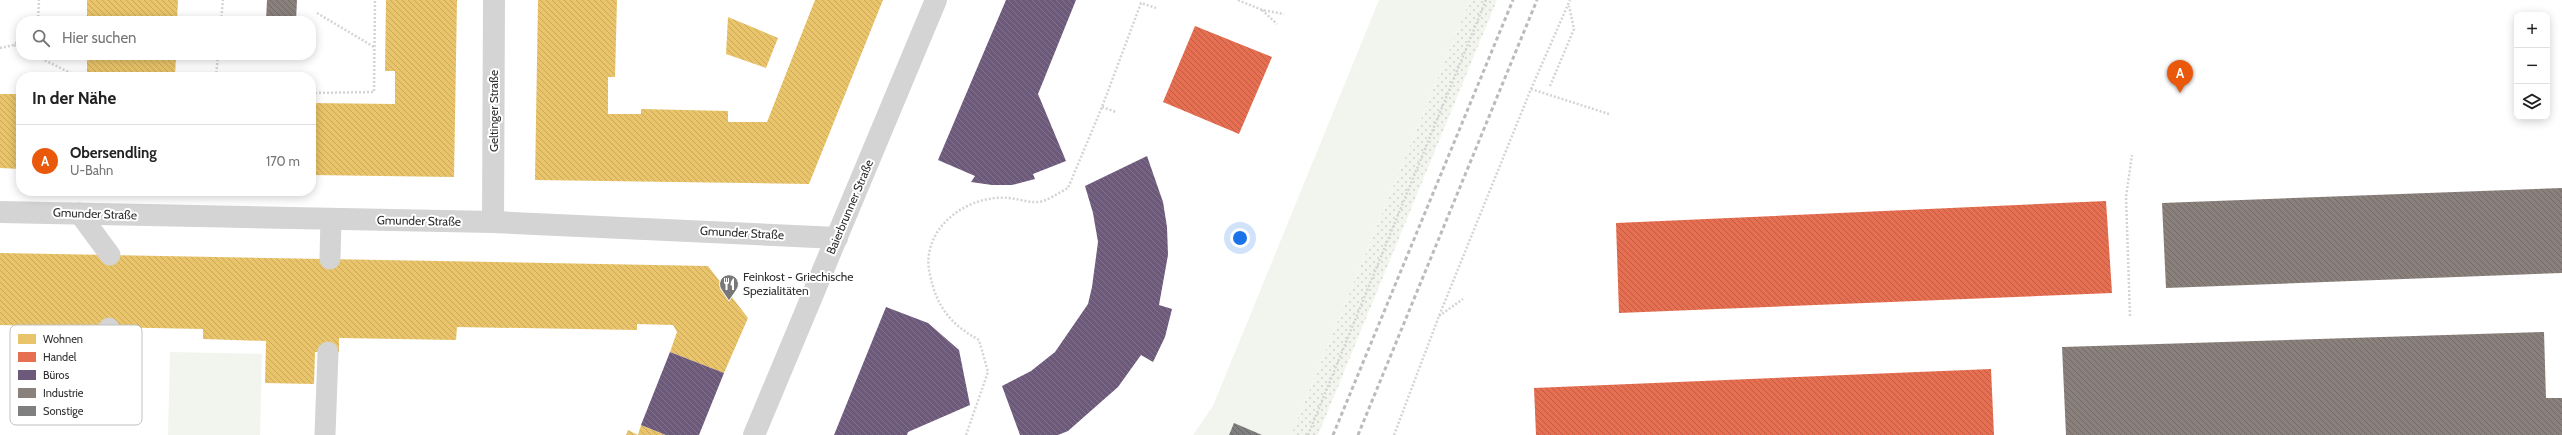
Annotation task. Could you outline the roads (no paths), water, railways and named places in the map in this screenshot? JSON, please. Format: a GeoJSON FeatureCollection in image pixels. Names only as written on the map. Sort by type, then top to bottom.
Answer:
{"type":"FeatureCollection","features":[{"type":"Feature","properties":{"kind":"street","name":"Geltinger Straße"},"geometry":{"type":"LineString","coordinates":[[493,222],[494,0]]}},
{"type":"Feature","properties":{"kind":"street","name":"Baierbrunner Straße"},"geometry":{"type":"LineString","coordinates":[[754,435],[936,0]]}},
{"type":"Feature","properties":{"kind":"street","name":"Gmunder Straße"},"geometry":{"type":"LineString","coordinates":[[0,212],[493,222],[837,238]]}},
{"type":"Feature","properties":{"kind":"lane"},"geometry":{"type":"LineString","coordinates":[[79,213],[110,255]]}},
{"type":"Feature","properties":{"kind":"lane"},"geometry":{"type":"LineString","coordinates":[[330,259],[331,219]]}},
{"type":"Feature","properties":{"kind":"lane"},"geometry":{"type":"LineString","coordinates":[[325,435],[328,352]]}},
{"type":"Feature","properties":{"kind":"railway"},"geometry":{"type":"LineString","coordinates":[[1333,435],[1513,0]]}},
{"type":"Feature","properties":{"kind":"railway"},"geometry":{"type":"LineString","coordinates":[[1358,435],[1537,0]]}},
{"type":"Feature","properties":{"kind":"place","name":"Obersendling"},"geometry":{"type":"Point","coordinates":[2180,93]}},
{"type":"Feature","properties":{"kind":"place","name":"Feinkost - Griechische Spezialitäten"},"geometry":{"type":"Point","coordinates":[729,301]}}]}
